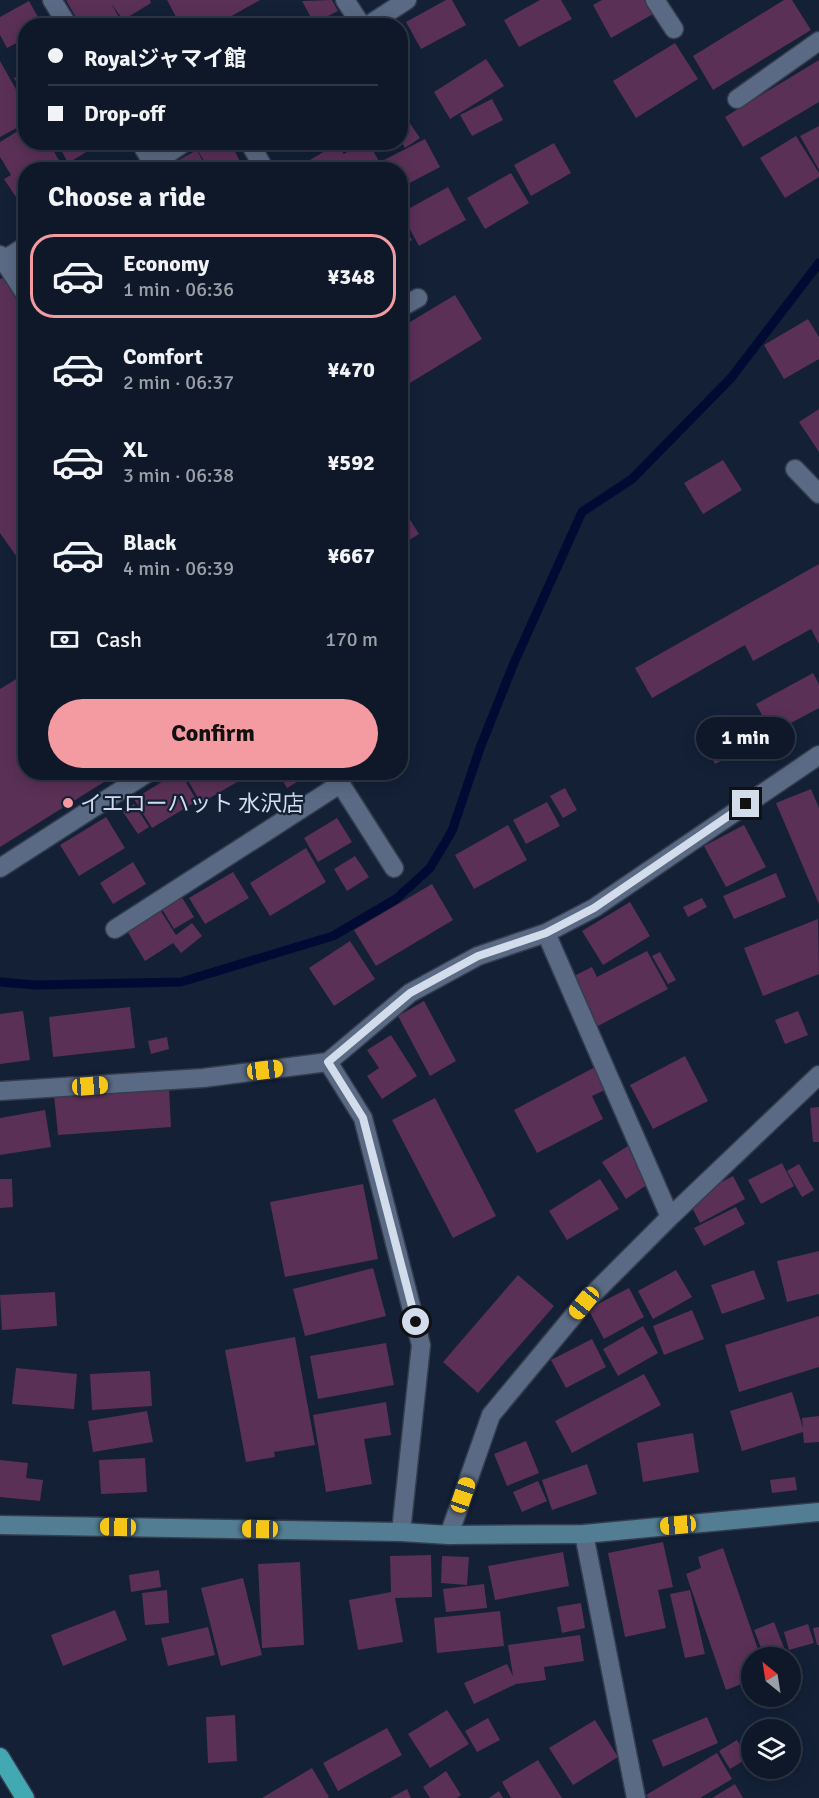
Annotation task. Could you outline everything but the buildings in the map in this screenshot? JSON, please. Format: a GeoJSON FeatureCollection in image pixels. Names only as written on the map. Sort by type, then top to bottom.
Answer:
{"type":"FeatureCollection","features":[{"type":"Feature","properties":{"kind":"highway"},"geometry":{"type":"LineString","coordinates":[[0,1757],[25,1798]]}},
{"type":"Feature","properties":{"kind":"street"},"geometry":{"type":"LineString","coordinates":[[52,0],[63,18]]}},
{"type":"Feature","properties":{"kind":"street"},"geometry":{"type":"LineString","coordinates":[[345,0],[357,18]]}},
{"type":"Feature","properties":{"kind":"street"},"geometry":{"type":"LineString","coordinates":[[379,18],[407,0]]}},
{"type":"Feature","properties":{"kind":"street"},"geometry":{"type":"LineString","coordinates":[[656,0],[674,28]]}},
{"type":"Feature","properties":{"kind":"street"},"geometry":{"type":"LineString","coordinates":[[737,99],[819,41]]}},
{"type":"Feature","properties":{"kind":"street"},"geometry":{"type":"LineString","coordinates":[[155,162],[173,150]]}},
{"type":"Feature","properties":{"kind":"street"},"geometry":{"type":"LineString","coordinates":[[18,250],[1,259],[18,283]]}},
{"type":"Feature","properties":{"kind":"street"},"geometry":{"type":"LineString","coordinates":[[408,303],[418,297]]}},
{"type":"Feature","properties":{"kind":"street"},"geometry":{"type":"LineString","coordinates":[[795,469],[819,494]]}},
{"type":"Feature","properties":{"kind":"street"},"geometry":{"type":"LineString","coordinates":[[0,1091],[203,1078],[328,1062],[410,993],[478,956],[546,933],[594,908],[819,755]]}},
{"type":"Feature","properties":{"kind":"street"},"geometry":{"type":"LineString","coordinates":[[0,868],[137,780]]}},
{"type":"Feature","properties":{"kind":"street"},"geometry":{"type":"LineString","coordinates":[[115,929],[333,780]]}},
{"type":"Feature","properties":{"kind":"street"},"geometry":{"type":"LineString","coordinates":[[337,780],[394,868]]}},
{"type":"Feature","properties":{"kind":"street"},"geometry":{"type":"LineString","coordinates":[[546,933],[670,1217]]}},
{"type":"Feature","properties":{"kind":"street"},"geometry":{"type":"LineString","coordinates":[[328,1062],[363,1118],[421,1345],[401,1532]]}},
{"type":"Feature","properties":{"kind":"street"},"geometry":{"type":"LineString","coordinates":[[449,1535],[491,1415],[584,1303],[670,1217],[819,1075]]}},
{"type":"Feature","properties":{"kind":"street"},"geometry":{"type":"LineString","coordinates":[[0,1525],[401,1532],[449,1535],[584,1534],[819,1512]]}},
{"type":"Feature","properties":{"kind":"street"},"geometry":{"type":"LineString","coordinates":[[584,1534],[636,1798]]}},
{"type":"Feature","properties":{"kind":"waterway"},"geometry":{"type":"LineString","coordinates":[[0,982],[36,985],[181,982],[333,936],[396,899],[430,868],[452,831],[480,748],[514,663],[582,512],[632,479],[731,378],[819,263]]}},
{"type":"Feature","properties":{"kind":"place","name":"イエローハット 水沢店"},"geometry":{"type":"Point","coordinates":[68,803]}},
{"type":"Feature","properties":{"kind":"route"},"geometry":{"type":"LineString","coordinates":[[416,1322],[363,1118],[328,1062],[410,993],[478,956],[546,933],[594,908],[746,804]]}}]}
